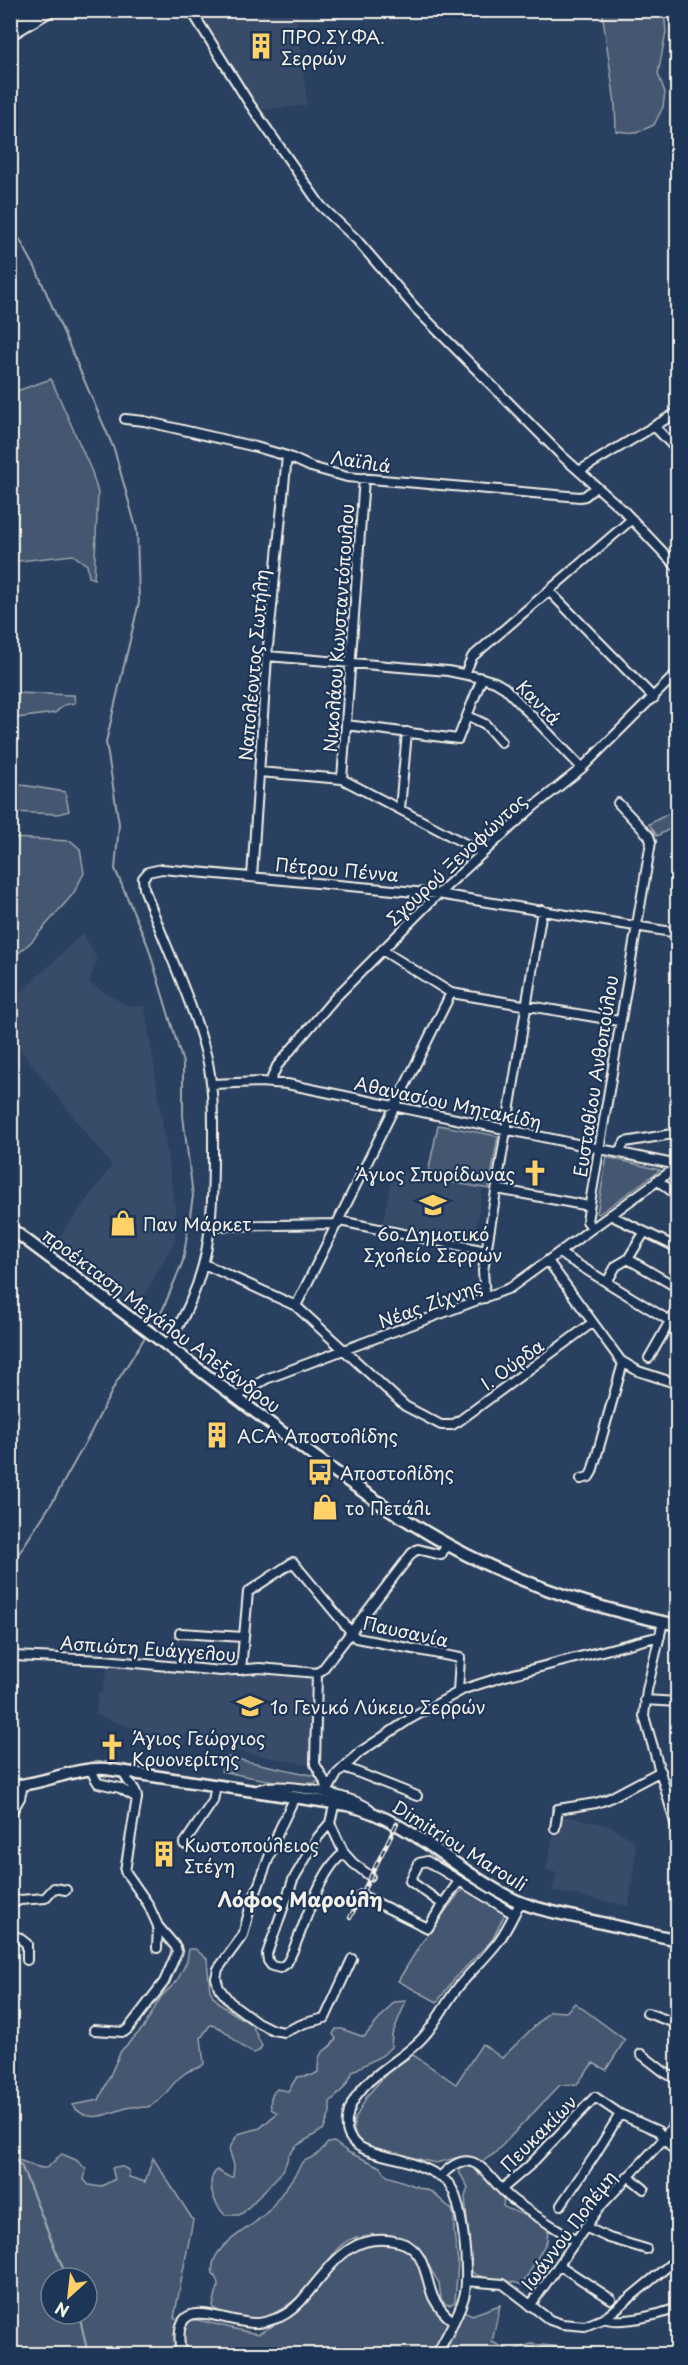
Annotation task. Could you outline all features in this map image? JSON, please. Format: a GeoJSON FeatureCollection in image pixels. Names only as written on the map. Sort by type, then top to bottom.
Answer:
{"type":"FeatureCollection","features":[{"type":"Feature","properties":{"kind":"main road"},"geometry":{"type":"LineString","coordinates":[[14,25],[37,10]]}},
{"type":"Feature","properties":{"kind":"main road","name":"προέκταση Μεγάλου Αλεξάνδρου"},"geometry":{"type":"LineString","coordinates":[[10,1228],[236,1397],[384,1504],[447,1544],[510,1575],[543,1588],[603,1607],[678,1625]]}},
{"type":"Feature","properties":{"kind":"main road","name":"Dimitriou Marouli"},"geometry":{"type":"LineString","coordinates":[[10,1786],[90,1769],[124,1771],[335,1802],[370,1811],[397,1823],[489,1886],[520,1903],[550,1912],[678,1940]]}},
{"type":"Feature","properties":{"kind":"street"},"geometry":{"type":"LineString","coordinates":[[10,36],[53,10]]}},
{"type":"Feature","properties":{"kind":"street"},"geometry":{"type":"LineString","coordinates":[[190,10],[249,103],[318,202],[356,239],[416,309],[579,471],[632,519],[678,568]]}},
{"type":"Feature","properties":{"kind":"street"},"geometry":{"type":"LineString","coordinates":[[579,471],[678,412]]}},
{"type":"Feature","properties":{"kind":"street","name":"Λαϊλιά"},"geometry":{"type":"LineString","coordinates":[[124,419],[144,421],[287,456],[324,471],[363,478],[580,497],[585,496],[596,487]]}},
{"type":"Feature","properties":{"kind":"street"},"geometry":{"type":"LineString","coordinates":[[654,426],[678,451]]}},
{"type":"Feature","properties":{"kind":"street","name":"Ναπολέοντος Σωτήλη"},"geometry":{"type":"LineString","coordinates":[[252,877],[267,656],[287,456]]}},
{"type":"Feature","properties":{"kind":"street","name":"Νικολάου Κωνσταντόπουλου"},"geometry":{"type":"LineString","coordinates":[[342,780],[363,478]]}},
{"type":"Feature","properties":{"kind":"street"},"geometry":{"type":"LineString","coordinates":[[465,674],[472,657],[632,519]]}},
{"type":"Feature","properties":{"kind":"street"},"geometry":{"type":"LineString","coordinates":[[549,591],[654,698]]}},
{"type":"Feature","properties":{"kind":"street","name":"Καντά"},"geometry":{"type":"LineString","coordinates":[[267,656],[465,674],[495,682],[505,688],[582,768]]}},
{"type":"Feature","properties":{"kind":"street","name":"Σγουρού Ξενοφώντος"},"geometry":{"type":"LineString","coordinates":[[270,1082],[277,1066],[318,1017],[382,950],[438,894],[532,807],[582,768],[678,672]]}},
{"type":"Feature","properties":{"kind":"street"},"geometry":{"type":"LineString","coordinates":[[346,725],[458,739],[482,678]]}},
{"type":"Feature","properties":{"kind":"street"},"geometry":{"type":"LineString","coordinates":[[468,716],[485,724],[501,742]]}},
{"type":"Feature","properties":{"kind":"street"},"geometry":{"type":"LineString","coordinates":[[400,809],[407,732]]}},
{"type":"Feature","properties":{"kind":"street"},"geometry":{"type":"LineString","coordinates":[[259,772],[342,780],[483,853]]}},
{"type":"Feature","properties":{"kind":"street"},"geometry":{"type":"LineString","coordinates":[[618,803],[650,838],[636,926]]}},
{"type":"Feature","properties":{"kind":"street","name":"Πέτρου Πέννα"},"geometry":{"type":"LineString","coordinates":[[212,1084],[203,1042],[188,996],[143,884],[146,873],[156,869],[438,894],[678,933]]}},
{"type":"Feature","properties":{"kind":"street"},"geometry":{"type":"LineString","coordinates":[[485,1298],[482,1278],[542,910]]}},
{"type":"Feature","properties":{"kind":"street","name":"Ευσταθίου Ανθοπούλου"},"geometry":{"type":"LineString","coordinates":[[592,1228],[587,1221],[589,1206],[636,926]]}},
{"type":"Feature","properties":{"kind":"street"},"geometry":{"type":"LineString","coordinates":[[382,950],[451,993],[620,1021]]}},
{"type":"Feature","properties":{"kind":"street"},"geometry":{"type":"LineString","coordinates":[[296,1306],[451,993]]}},
{"type":"Feature","properties":{"kind":"street","name":"Αθανασίου Μητακίδη"},"geometry":{"type":"LineString","coordinates":[[212,1084],[270,1082],[397,1106],[678,1166]]}},
{"type":"Feature","properties":{"kind":"street"},"geometry":{"type":"LineString","coordinates":[[163,1343],[188,1308],[204,1264],[212,1226],[212,1084]]}},
{"type":"Feature","properties":{"kind":"street"},"geometry":{"type":"LineString","coordinates":[[619,1153],[625,1142],[678,1133]]}},
{"type":"Feature","properties":{"kind":"street","name":"Νέας Ζίχνης"},"geometry":{"type":"LineString","coordinates":[[236,1397],[266,1379],[513,1286],[678,1166]]}},
{"type":"Feature","properties":{"kind":"street"},"geometry":{"type":"LineString","coordinates":[[657,1180],[678,1196]]}},
{"type":"Feature","properties":{"kind":"street"},"geometry":{"type":"LineString","coordinates":[[497,1189],[589,1206]]}},
{"type":"Feature","properties":{"kind":"street"},"geometry":{"type":"LineString","coordinates":[[610,1215],[678,1248]]}},
{"type":"Feature","properties":{"kind":"street"},"geometry":{"type":"LineString","coordinates":[[212,1226],[339,1222],[486,1251]]}},
{"type":"Feature","properties":{"kind":"street"},"geometry":{"type":"LineString","coordinates":[[607,1282],[616,1266],[628,1259],[644,1233]]}},
{"type":"Feature","properties":{"kind":"street"},"geometry":{"type":"LineString","coordinates":[[559,1252],[674,1323]]}},
{"type":"Feature","properties":{"kind":"street"},"geometry":{"type":"LineString","coordinates":[[628,1259],[678,1288]]}},
{"type":"Feature","properties":{"kind":"street"},"geometry":{"type":"LineString","coordinates":[[548,1261],[623,1363],[638,1371],[678,1384]]}},
{"type":"Feature","properties":{"kind":"street"},"geometry":{"type":"LineString","coordinates":[[204,1264],[296,1306],[344,1350]]}},
{"type":"Feature","properties":{"kind":"street"},"geometry":{"type":"LineString","coordinates":[[649,1358],[674,1323],[678,1307]]}},
{"type":"Feature","properties":{"kind":"street","name":"Ι. Ούρδα"},"geometry":{"type":"LineString","coordinates":[[344,1350],[396,1400],[436,1423],[447,1426],[459,1421],[592,1323]]}},
{"type":"Feature","properties":{"kind":"street"},"geometry":{"type":"LineString","coordinates":[[581,1479],[589,1478],[592,1472],[623,1363]]}},
{"type":"Feature","properties":{"kind":"street"},"geometry":{"type":"LineString","coordinates":[[327,1792],[323,1777],[315,1764],[317,1673],[322,1670],[412,1553],[417,1549],[441,1556],[447,1544]]}},
{"type":"Feature","properties":{"kind":"street","name":"Παυσανία"},"geometry":{"type":"LineString","coordinates":[[243,1637],[248,1592],[293,1562],[350,1633],[359,1640],[459,1657],[458,1692]]}},
{"type":"Feature","properties":{"kind":"street"},"geometry":{"type":"LineString","coordinates":[[663,1622],[645,1700],[645,1722],[677,1832]]}},
{"type":"Feature","properties":{"kind":"street"},"geometry":{"type":"LineString","coordinates":[[180,1633],[243,1637],[241,1670]]}},
{"type":"Feature","properties":{"kind":"street"},"geometry":{"type":"LineString","coordinates":[[327,1792],[344,1767],[374,1742],[458,1692],[486,1681],[660,1636]]}},
{"type":"Feature","properties":{"kind":"street","name":"Ασπιώτη Ευάγγελου"},"geometry":{"type":"LineString","coordinates":[[13,1656],[104,1660],[221,1671],[265,1668],[317,1673]]}},
{"type":"Feature","properties":{"kind":"street"},"geometry":{"type":"LineString","coordinates":[[645,1700],[678,1702]]}},
{"type":"Feature","properties":{"kind":"street"},"geometry":{"type":"LineString","coordinates":[[344,1767],[417,1796]]}},
{"type":"Feature","properties":{"kind":"street"},"geometry":{"type":"LineString","coordinates":[[90,1769],[98,1783],[120,1788],[137,1798]]}},
{"type":"Feature","properties":{"kind":"street"},"geometry":{"type":"LineString","coordinates":[[94,2030],[124,2032],[128,2029],[164,1982],[177,1952],[176,1947],[158,1926],[148,1904],[125,1871],[137,1798],[136,1790],[126,1778],[124,1771]]}},
{"type":"Feature","properties":{"kind":"street"},"geometry":{"type":"LineString","coordinates":[[555,1828],[558,1809],[608,1799],[661,1771]]}},
{"type":"Feature","properties":{"kind":"street"},"geometry":{"type":"LineString","coordinates":[[10,1815],[20,1798],[23,1785]]}},
{"type":"Feature","properties":{"kind":"street"},"geometry":{"type":"LineString","coordinates":[[184,1844],[213,1801],[216,1785]]}},
{"type":"Feature","properties":{"kind":"street"},"geometry":{"type":"LineString","coordinates":[[256,1791],[264,1787],[274,1787],[327,1792],[360,1803],[370,1811]]}},
{"type":"Feature","properties":{"kind":"street"},"geometry":{"type":"LineString","coordinates":[[295,1797],[268,1859],[247,1916],[243,1935],[217,1972],[218,1984],[225,1996],[241,2011],[268,2029],[284,2031],[325,2018],[352,1959]]}},
{"type":"Feature","properties":{"kind":"street"},"geometry":{"type":"LineString","coordinates":[[335,1802],[330,1823],[318,1837],[293,1880],[267,1954],[272,1966],[280,1968],[287,1963],[325,1876],[344,1853]]}},
{"type":"Feature","properties":{"kind":"street"},"geometry":{"type":"LineString","coordinates":[[330,1823],[344,1853],[370,1876]]}},
{"type":"Feature","properties":{"kind":"street"},"geometry":{"type":"LineString","coordinates":[[444,1902],[440,1903],[411,1882],[419,1863],[424,1860],[514,1914]]}},
{"type":"Feature","properties":{"kind":"street"},"geometry":{"type":"LineString","coordinates":[[361,1895],[428,1928],[459,1881]]}},
{"type":"Feature","properties":{"kind":"street"},"geometry":{"type":"LineString","coordinates":[[10,1905],[20,1900],[45,1898],[54,1888],[66,1890]]}},
{"type":"Feature","properties":{"kind":"street"},"geometry":{"type":"LineString","coordinates":[[437,2355],[463,2300],[466,2281],[458,2202],[452,2187],[440,2177],[410,2163],[359,2147],[347,2130],[349,2111],[355,2099],[373,2079],[424,2036],[458,1987],[498,1942],[520,1903]]}},
{"type":"Feature","properties":{"kind":"street"},"geometry":{"type":"LineString","coordinates":[[157,1948],[158,1926]]}},
{"type":"Feature","properties":{"kind":"street"},"geometry":{"type":"LineString","coordinates":[[10,1936],[18,1937],[27,1944],[27,1960]]}},
{"type":"Feature","properties":{"kind":"street"},"geometry":{"type":"LineString","coordinates":[[647,2013],[678,2024]]}},
{"type":"Feature","properties":{"kind":"street"},"geometry":{"type":"LineString","coordinates":[[641,2054],[678,2080]]}},
{"type":"Feature","properties":{"kind":"street","name":"Πευκακίων"},"geometry":{"type":"LineString","coordinates":[[502,2189],[529,2166],[595,2097],[600,2098],[620,2114]]}},
{"type":"Feature","properties":{"kind":"street"},"geometry":{"type":"LineString","coordinates":[[561,2205],[596,2155],[620,2114],[653,2128],[665,2138],[678,2156]]}},
{"type":"Feature","properties":{"kind":"street","name":"Ιωάννου Πολέμη"},"geometry":{"type":"LineString","coordinates":[[530,2306],[585,2227],[628,2176],[665,2138],[678,2120]]}},
{"type":"Feature","properties":{"kind":"street"},"geometry":{"type":"LineString","coordinates":[[440,2177],[455,2163],[472,2162],[488,2172],[513,2200],[576,2241]]}},
{"type":"Feature","properties":{"kind":"street"},"geometry":{"type":"LineString","coordinates":[[628,2176],[644,2189]]}},
{"type":"Feature","properties":{"kind":"street"},"geometry":{"type":"LineString","coordinates":[[585,2227],[609,2238],[646,2249]]}},
{"type":"Feature","properties":{"kind":"street"},"geometry":{"type":"LineString","coordinates":[[181,2355],[179,2331],[181,2322],[187,2316],[197,2313],[255,2323],[284,2315],[299,2304],[340,2255],[370,2240],[382,2239],[409,2245],[423,2263],[443,2314],[453,2321]]}},
{"type":"Feature","properties":{"kind":"street"},"geometry":{"type":"LineString","coordinates":[[466,2281],[503,2284],[550,2320],[562,2324],[588,2326],[604,2318],[678,2258]]}},
{"type":"Feature","properties":{"kind":"street"},"geometry":{"type":"LineString","coordinates":[[559,2265],[611,2300]]}},
{"type":"Feature","properties":{"kind":"street"},"geometry":{"type":"LineString","coordinates":[[604,2318],[621,2319],[678,2308]]}},
{"type":"Feature","properties":{"kind":"shaded area"},"geometry":{"type":"Polygon","coordinates":[[[205,11],[296,11],[307,105],[258,110],[207,26],[205,11]]]}},
{"type":"Feature","properties":{"kind":"shaded area"},"geometry":{"type":"Polygon","coordinates":[[[602,11],[664,11],[666,32],[658,74],[665,92],[663,107],[654,125],[636,133],[616,131],[615,103],[602,11]]]}},
{"type":"Feature","properties":{"kind":"shaded area"},"geometry":{"type":"Polygon","coordinates":[[[51,379],[92,472],[98,493],[94,579],[89,577],[87,565],[73,555],[11,562],[17,465],[11,439],[11,393],[51,379]]]}},
{"type":"Feature","properties":{"kind":"shaded area"},"geometry":{"type":"Polygon","coordinates":[[[11,690],[14,693],[74,695],[75,703],[64,705],[55,713],[17,718],[11,753],[11,690]]]}},
{"type":"Feature","properties":{"kind":"shaded area"},"geometry":{"type":"Polygon","coordinates":[[[10,783],[65,792],[69,811],[58,814],[11,812],[10,783]]]}},
{"type":"Feature","properties":{"kind":"shaded area"},"geometry":{"type":"Polygon","coordinates":[[[677,809],[677,825],[657,836],[649,824],[677,809]]]}},
{"type":"Feature","properties":{"kind":"shaded area"},"geometry":{"type":"Polygon","coordinates":[[[11,838],[71,841],[80,849],[84,873],[73,894],[32,941],[11,960],[11,838]]]}},
{"type":"Feature","properties":{"kind":"shaded area"},"geometry":{"type":"Polygon","coordinates":[[[83,933],[97,959],[89,983],[128,1006],[145,1006],[175,1206],[175,1241],[138,1306],[54,1244],[112,1166],[11,1038],[11,1002],[83,933]]]}},
{"type":"Feature","properties":{"kind":"shaded area"},"geometry":{"type":"Polygon","coordinates":[[[438,1125],[498,1136],[489,1189],[427,1178],[438,1125]]]}},
{"type":"Feature","properties":{"kind":"shaded area"},"geometry":{"type":"Polygon","coordinates":[[[607,1157],[660,1170],[599,1214],[597,1213],[607,1157]]]}},
{"type":"Feature","properties":{"kind":"shaded area","name":"6ο Δημοτικό Σχολείο Σερρών"},"geometry":{"type":"Polygon","coordinates":[[[393,1171],[483,1188],[473,1242],[383,1222],[393,1171]]]}},
{"type":"Feature","properties":{"kind":"shaded area","name":"1ο Γενικό Λύκειο Σερρών"},"geometry":{"type":"Polygon","coordinates":[[[108,1664],[230,1676],[233,1673],[312,1678],[309,1765],[222,1748],[186,1734],[184,1747],[96,1715],[98,1695],[102,1693],[108,1664]]]}},
{"type":"Feature","properties":{"kind":"shaded area"},"geometry":{"type":"Polygon","coordinates":[[[227,1757],[316,1776],[320,1781],[301,1784],[287,1783],[221,1771],[227,1757]]]}},
{"type":"Feature","properties":{"kind":"shaded area"},"geometry":{"type":"Polygon","coordinates":[[[558,1814],[610,1826],[633,1840],[636,1850],[629,1906],[552,1891],[557,1873],[546,1870],[558,1814]]]}},
{"type":"Feature","properties":{"kind":"shaded area"},"geometry":{"type":"Polygon","coordinates":[[[465,1889],[505,1914],[492,1940],[456,1977],[437,2002],[398,1981],[420,1945],[459,1893],[465,1889]]]}},
{"type":"Feature","properties":{"kind":"shaded area"},"geometry":{"type":"Polygon","coordinates":[[[189,1949],[195,1949],[207,1959],[210,1990],[213,1996],[222,2006],[252,2025],[262,2046],[259,2051],[254,2053],[242,2047],[222,2029],[210,2025],[201,2038],[204,2064],[184,2074],[156,2103],[148,2107],[132,2107],[94,2117],[79,2112],[72,2105],[99,2100],[121,2051],[144,2027],[161,1997],[177,1981],[187,1961],[189,1949]]]}},
{"type":"Feature","properties":{"kind":"shaded area"},"geometry":{"type":"Polygon","coordinates":[[[406,2001],[392,2035],[391,2047],[383,2055],[353,2071],[344,2088],[330,2102],[330,2113],[324,2129],[296,2146],[279,2175],[244,2212],[239,2215],[225,2215],[212,2193],[211,2181],[217,2170],[233,2177],[234,2165],[229,2149],[238,2134],[260,2128],[277,2113],[271,2109],[271,2103],[272,2096],[277,2089],[288,2091],[297,2077],[318,2072],[319,2057],[336,2039],[333,2034],[336,2029],[364,2037],[394,2002],[406,2001]]]}},
{"type":"Feature","properties":{"kind":"shaded area"},"geometry":{"type":"Polygon","coordinates":[[[575,2003],[625,2040],[606,2070],[593,2063],[577,2084],[560,2085],[494,2154],[483,2161],[460,2157],[436,2163],[371,2148],[358,2139],[354,2131],[354,2121],[367,2096],[388,2072],[413,2055],[456,2084],[482,2044],[502,2058],[550,2011],[566,2012],[575,2003]]]}},
{"type":"Feature","properties":{"kind":"shaded area"},"geometry":{"type":"Polygon","coordinates":[[[334,2142],[348,2152],[381,2167],[387,2176],[432,2192],[452,2210],[458,2262],[455,2302],[450,2305],[445,2304],[441,2299],[439,2283],[422,2255],[454,2337],[462,2310],[472,2315],[500,2305],[492,2342],[511,2351],[531,2344],[562,2347],[563,2354],[442,2354],[451,2341],[435,2354],[11,2354],[10,2194],[14,2194],[11,2189],[11,2157],[36,2167],[45,2168],[62,2154],[76,2160],[86,2169],[84,2180],[89,2185],[100,2187],[115,2179],[112,2168],[117,2166],[127,2169],[129,2177],[145,2182],[153,2158],[193,2220],[174,2318],[199,2320],[258,2334],[289,2317],[357,2237],[340,2246],[299,2296],[273,2314],[259,2318],[244,2319],[229,2316],[213,2308],[218,2283],[213,2274],[213,2263],[224,2246],[270,2209],[292,2180],[302,2162],[317,2155],[328,2143],[334,2142]]]}},
{"type":"Feature","properties":{"kind":"shaded area"},"geometry":{"type":"Polygon","coordinates":[[[461,2167],[475,2167],[479,2175],[485,2174],[504,2198],[503,2206],[538,2220],[548,2230],[547,2241],[522,2285],[483,2277],[472,2272],[465,2197],[468,2187],[459,2172],[461,2167]]]}},
{"type":"Feature","properties":{"kind":"waterway"},"geometry":{"type":"LineString","coordinates":[[10,222],[36,269],[114,449],[137,531],[139,602],[106,742],[119,824],[115,869],[148,946],[183,1063],[183,1116],[193,1196],[183,1261],[163,1309],[150,1329]]}},
{"type":"Feature","properties":{"kind":"waterway"},"geometry":{"type":"LineString","coordinates":[[10,1567],[53,1501],[116,1383],[147,1334]]}},
{"type":"Feature","properties":{"kind":"waterway"},"geometry":{"type":"LineString","coordinates":[[10,2156],[21,2165],[62,2266]]}},
{"type":"Feature","properties":{"kind":"waterway"},"geometry":{"type":"LineString","coordinates":[[82,2326],[88,2354]]}},
{"type":"Feature","properties":{"kind":"railway"},"geometry":{"type":"LineString","coordinates":[[350,1918],[397,1823]]}},
{"type":"Feature","properties":{"kind":"place","name":"ΠΡΟ.ΣΥ.ΦΑ. Σερρών"},"geometry":{"type":"Point","coordinates":[261,46]}},
{"type":"Feature","properties":{"kind":"place","name":"Άγιος Σπυρίδωνας"},"geometry":{"type":"Point","coordinates":[535,1173]}},
{"type":"Feature","properties":{"kind":"place","name":"6ο Δημοτικό Σχολείο Σερρών"},"geometry":{"type":"Point","coordinates":[433,1205]}},
{"type":"Feature","properties":{"kind":"place","name":"Παν Μάρκετ"},"geometry":{"type":"Point","coordinates":[123,1223]}},
{"type":"Feature","properties":{"kind":"place","name":"ACA Αποστολίδης"},"geometry":{"type":"Point","coordinates":[217,1435]}},
{"type":"Feature","properties":{"kind":"place","name":"Αποστολίδης"},"geometry":{"type":"Point","coordinates":[320,1472]}},
{"type":"Feature","properties":{"kind":"place","name":"το Πετάλι"},"geometry":{"type":"Point","coordinates":[325,1507]}},
{"type":"Feature","properties":{"kind":"place","name":"1ο Γενικό Λύκειο Σερρών"},"geometry":{"type":"Point","coordinates":[250,1706]}},
{"type":"Feature","properties":{"kind":"place","name":"Άγιος Γεώργιος Κρυονερίτης"},"geometry":{"type":"Point","coordinates":[112,1747]}},
{"type":"Feature","properties":{"kind":"place","name":"Κωστοπούλειος Στέγη"},"geometry":{"type":"Point","coordinates":[164,1854]}},
{"type":"Feature","properties":{"kind":"district","name":"Λόφος Μαρούλη"},"geometry":{"type":"Point","coordinates":[300,1899]}}]}
